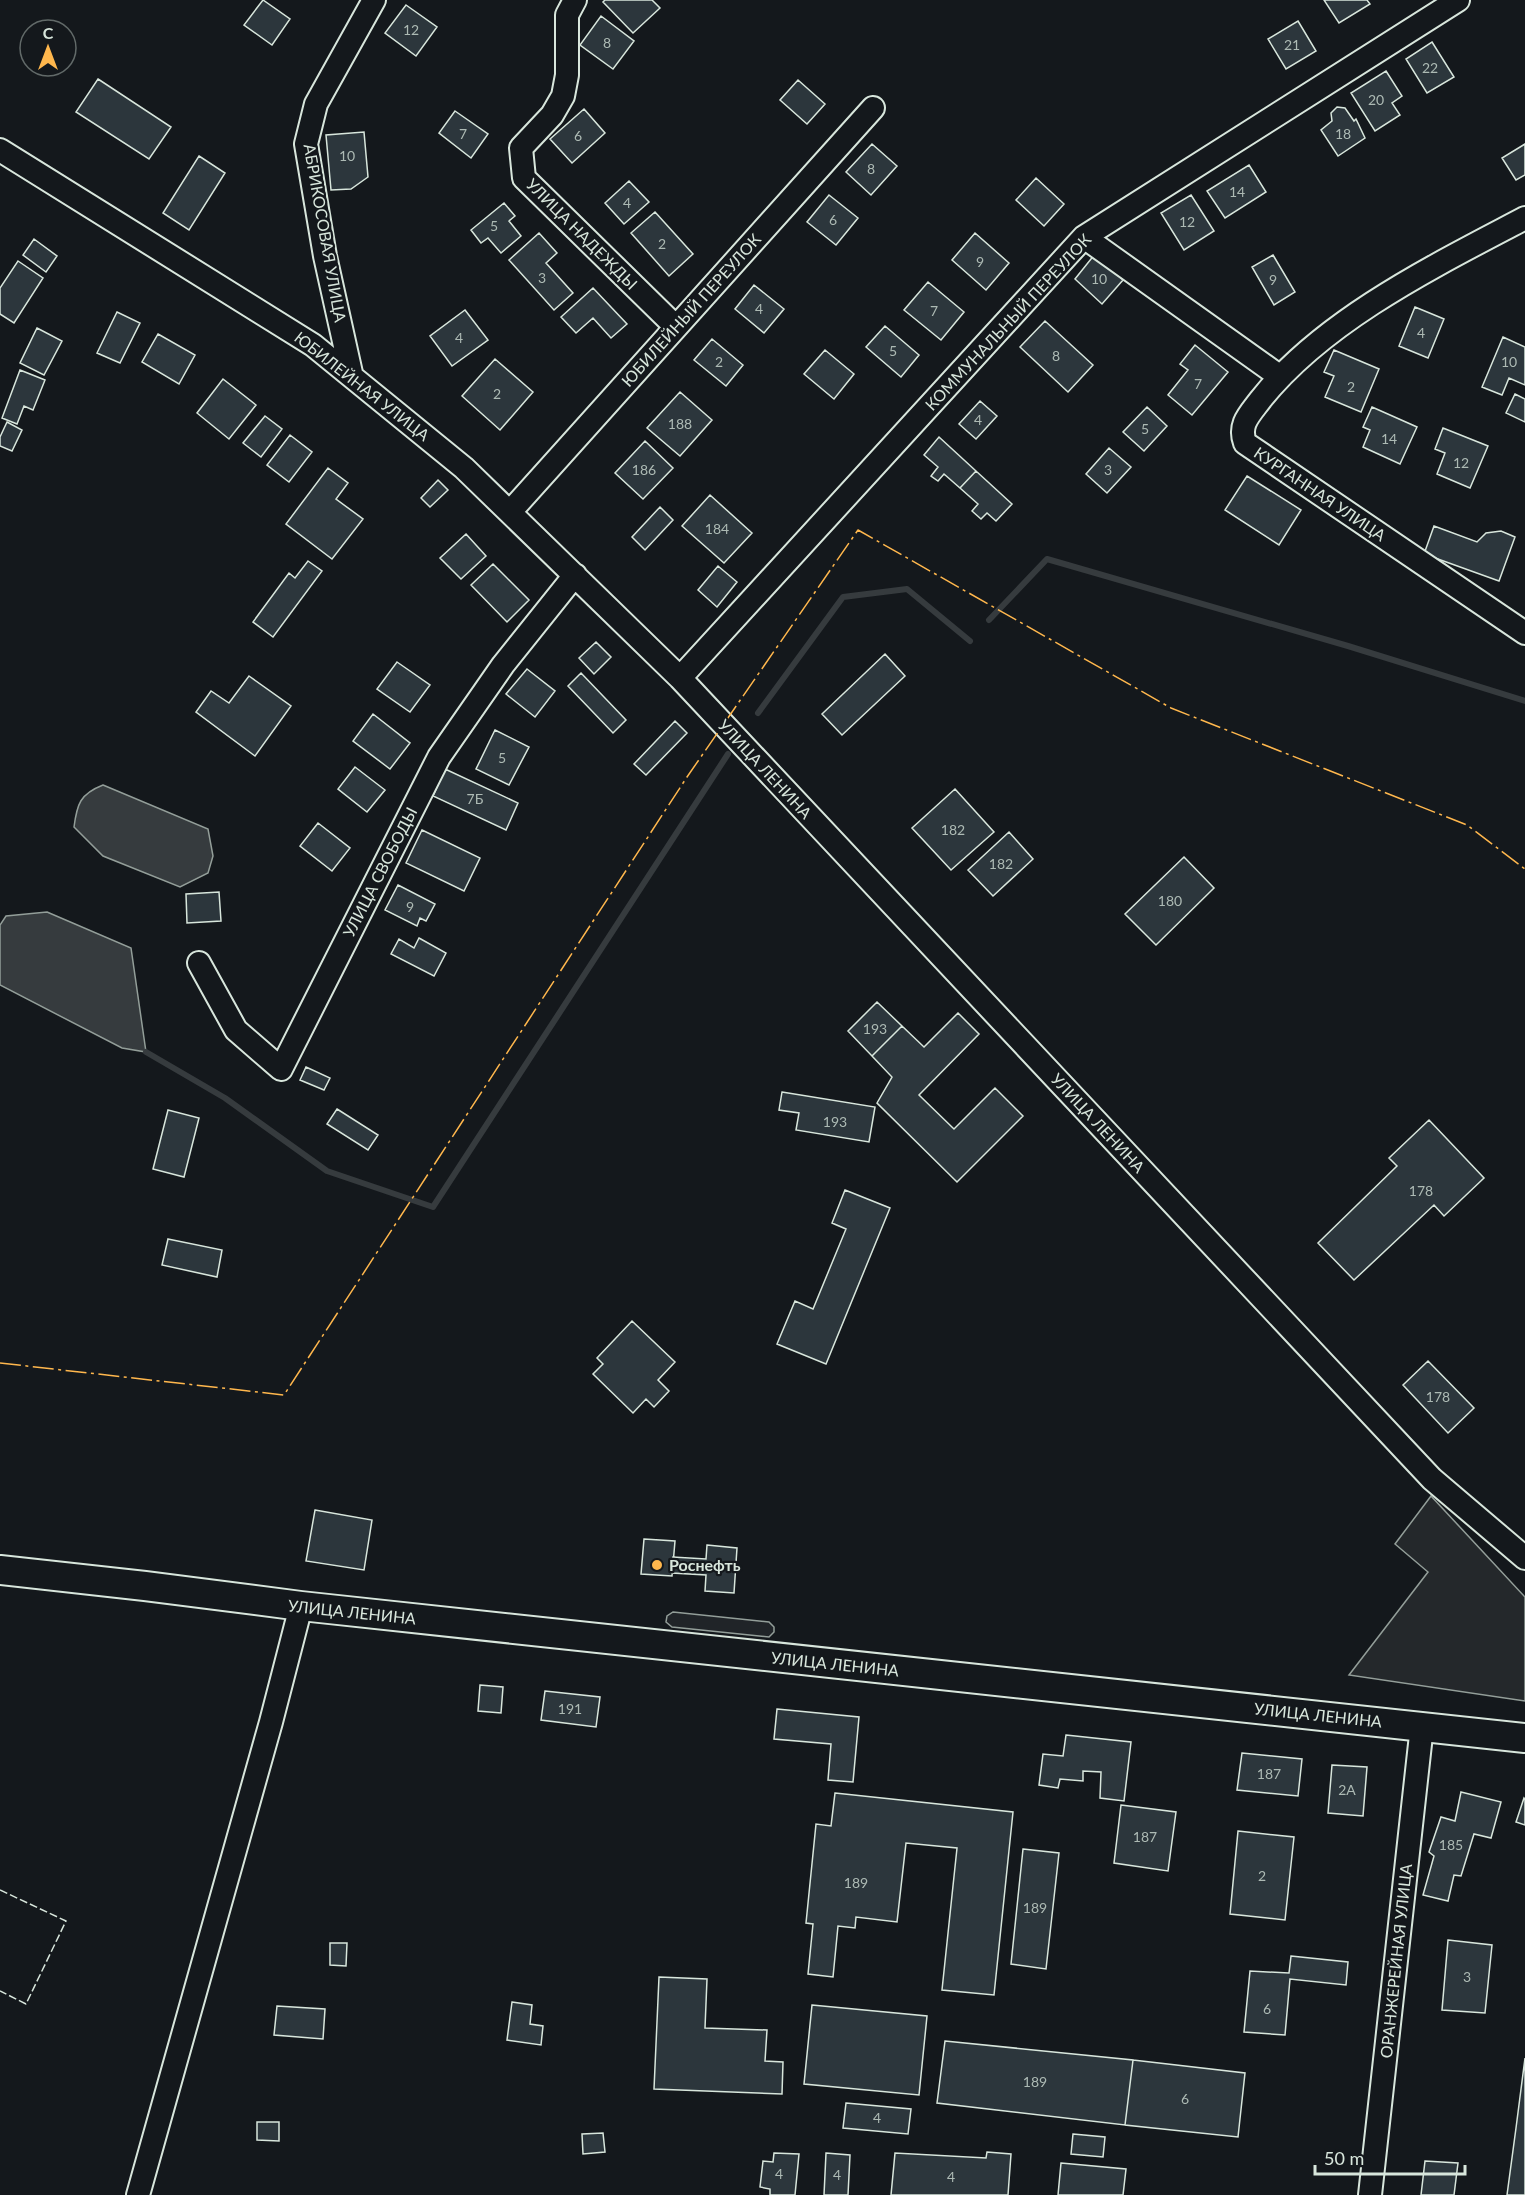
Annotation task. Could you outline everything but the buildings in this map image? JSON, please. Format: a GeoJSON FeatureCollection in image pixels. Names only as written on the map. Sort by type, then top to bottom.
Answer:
{"type":"FeatureCollection","features":[{"type":"Feature","properties":{"kind":"main road","name":"УЛИЦА ЛЕНИНА"},"geometry":{"type":"LineString","coordinates":[[0,1569],[301,1606],[1525,1738]]}},
{"type":"Feature","properties":{"kind":"street","name":"АБРИКОСОВАЯ УЛИЦА"},"geometry":{"type":"LineString","coordinates":[[351,374],[325,256],[306,144],[315,104],[374,0]]}},
{"type":"Feature","properties":{"kind":"street","name":"УЛИЦА НАДЕЖДЫ"},"geometry":{"type":"LineString","coordinates":[[575,0],[567,15],[567,75],[563,96],[552,115],[521,148],[524,178],[676,327]]}},
{"type":"Feature","properties":{"kind":"street","name":"КОММУНАЛЬНЫЙ ПЕРЕУЛОК"},"geometry":{"type":"LineString","coordinates":[[680,678],[1084,237],[1458,0]]}},
{"type":"Feature","properties":{"kind":"street","name":"ЮБИЛЕЙНЫЙ ПЕРЕУЛОК"},"geometry":{"type":"LineString","coordinates":[[510,512],[873,108]]}},
{"type":"Feature","properties":{"kind":"street","name":"ЮБИЛЕЙНАЯ УЛИЦА"},"geometry":{"type":"LineString","coordinates":[[0,150],[313,345],[351,374],[464,468],[680,678]]}},
{"type":"Feature","properties":{"kind":"street","name":"КУРГАННАЯ УЛИЦА"},"geometry":{"type":"LineString","coordinates":[[1525,218],[1415,277],[1320,342],[1279,376],[1244,421],[1241,432],[1245,443],[1525,633]]}},
{"type":"Feature","properties":{"kind":"street"},"geometry":{"type":"LineString","coordinates":[[1084,237],[1279,376]]}},
{"type":"Feature","properties":{"kind":"street","name":"УЛИЦА СВОБОДЫ"},"geometry":{"type":"LineString","coordinates":[[199,963],[236,1030],[281,1069],[438,757],[503,665],[575,575]]}},
{"type":"Feature","properties":{"kind":"street","name":"УЛИЦА ЛЕНИНА"},"geometry":{"type":"LineString","coordinates":[[680,678],[1431,1479],[1525,1558]]}},
{"type":"Feature","properties":{"kind":"street"},"geometry":{"type":"LineString","coordinates":[[138,2195],[271,1722],[301,1606]]}},
{"type":"Feature","properties":{"kind":"street","name":"ОРАНЖЕРЕЙНАЯ УЛИЦА"},"geometry":{"type":"LineString","coordinates":[[1370,2195],[1422,1726]]}},
{"type":"Feature","properties":{"kind":"shaded area"},"geometry":{"type":"Polygon","coordinates":[[[103,785],[208,829],[213,856],[208,873],[180,887],[103,856],[74,827],[81,801],[89,792],[103,785]]]}},
{"type":"Feature","properties":{"kind":"shaded area"},"geometry":{"type":"Polygon","coordinates":[[[47,912],[131,948],[146,1052],[122,1048],[0,985],[0,925],[6,916],[47,912]]]}},
{"type":"Feature","properties":{"kind":"shaded area"},"geometry":{"type":"Polygon","coordinates":[[[1431,1496],[1525,1597],[1525,1701],[1349,1675],[1428,1572],[1395,1544],[1431,1496]]]}},
{"type":"Feature","properties":{"kind":"shaded area"},"geometry":{"type":"Polygon","coordinates":[[[673,1612],[769,1622],[774,1627],[774,1632],[769,1637],[672,1627],[666,1622],[667,1616],[673,1612]]]}},
{"type":"Feature","properties":{"kind":"waterway"},"geometry":{"type":"LineString","coordinates":[[989,620],[1047,559],[1348,646],[1525,701]]}},
{"type":"Feature","properties":{"kind":"waterway"},"geometry":{"type":"LineString","coordinates":[[758,713],[843,597],[907,589],[970,641]]}},
{"type":"Feature","properties":{"kind":"waterway"},"geometry":{"type":"LineString","coordinates":[[146,1052],[225,1098],[327,1171],[433,1207],[728,754]]}},
{"type":"Feature","properties":{"kind":"fence"},"geometry":{"type":"LineString","coordinates":[[0,1890],[66,1921],[26,2004],[0,1991]]}},
{"type":"Feature","properties":{"kind":"power"},"geometry":{"type":"LineString","coordinates":[[0,1363],[284,1395],[687,777],[858,530],[1171,708],[1467,825],[1525,869]]}},
{"type":"Feature","properties":{"kind":"place","name":"Роснефть"},"geometry":{"type":"Point","coordinates":[657,1565]}}]}
